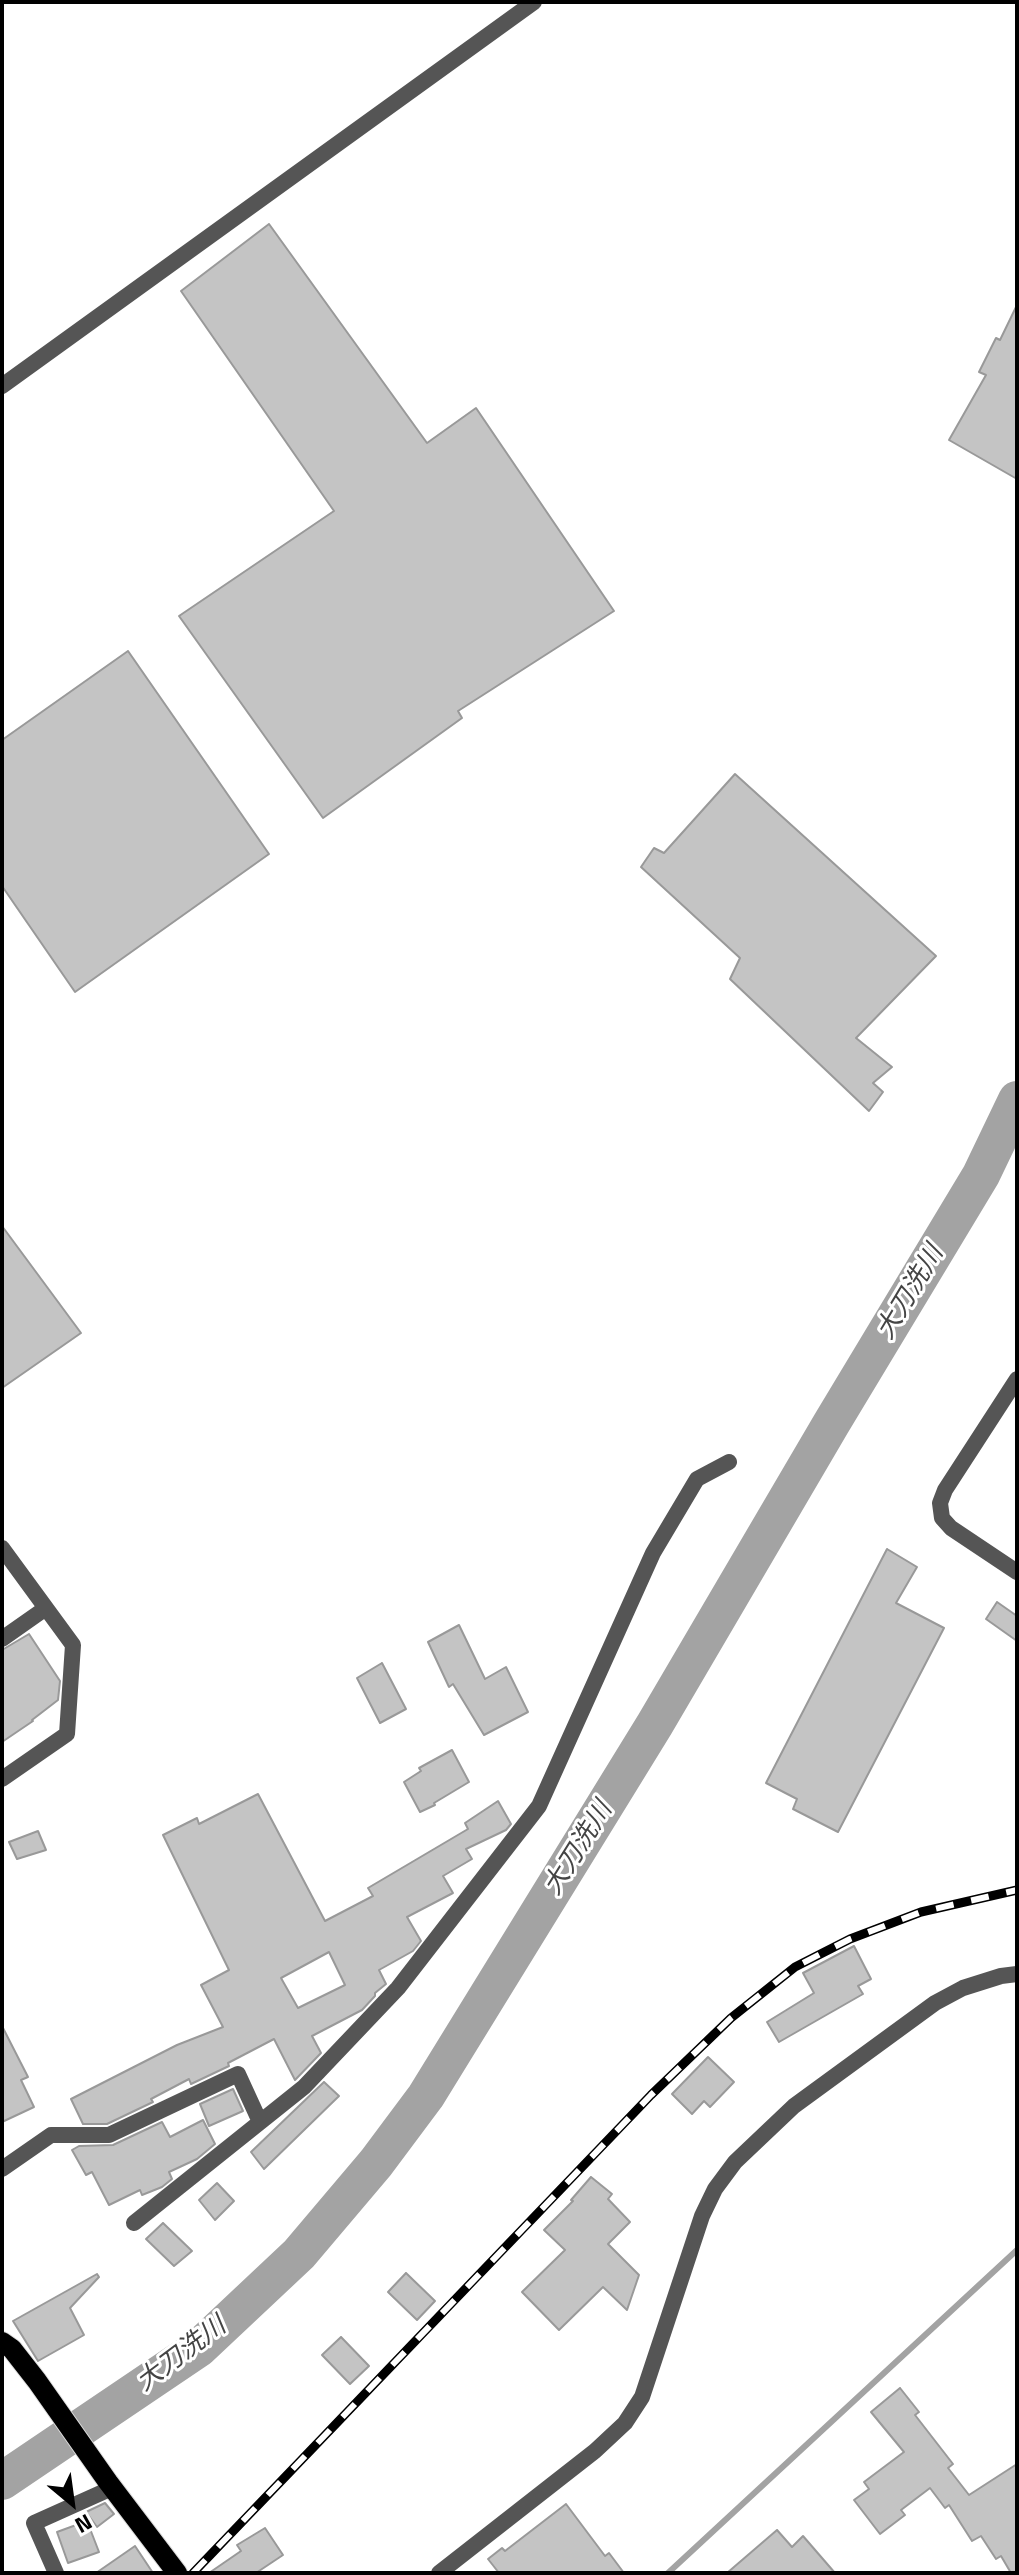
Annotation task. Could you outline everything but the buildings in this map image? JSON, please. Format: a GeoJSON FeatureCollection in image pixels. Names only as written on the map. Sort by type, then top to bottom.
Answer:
{"type":"FeatureCollection","features":[{"type":"Feature","properties":{"kind":"main road"},"geometry":{"type":"LineString","coordinates":[[2,2342],[12,2349],[37,2381],[177,2573]]}},
{"type":"Feature","properties":{"kind":"street"},"geometry":{"type":"LineString","coordinates":[[2,386],[534,2]]}},
{"type":"Feature","properties":{"kind":"street"},"geometry":{"type":"LineString","coordinates":[[1017,1379],[945,1490],[940,1503],[942,1518],[951,1528],[1017,1572]]}},
{"type":"Feature","properties":{"kind":"street"},"geometry":{"type":"LineString","coordinates":[[134,2223],[304,2087],[398,1988],[539,1806],[653,1553],[697,1479],[729,1462]]}},
{"type":"Feature","properties":{"kind":"street"},"geometry":{"type":"LineString","coordinates":[[2,1548],[73,1645],[67,1734],[2,1779]]}},
{"type":"Feature","properties":{"kind":"street"},"geometry":{"type":"LineString","coordinates":[[2,1639],[46,1608]]}},
{"type":"Feature","properties":{"kind":"street"},"geometry":{"type":"LineString","coordinates":[[439,2573],[595,2451],[625,2423],[642,2397],[702,2216],[715,2189],[735,2162],[794,2106],[935,2003],[963,1988],[1017,1974]]}},
{"type":"Feature","properties":{"kind":"street"},"geometry":{"type":"LineString","coordinates":[[2,2169],[51,2135],[109,2135],[238,2074],[260,2122]]}},
{"type":"Feature","properties":{"kind":"street"},"geometry":{"type":"LineString","coordinates":[[56,2573],[34,2523],[110,2485]]}},
{"type":"Feature","properties":{"kind":"waterway","name":"大刀洗川"},"geometry":{"type":"LineString","coordinates":[[2,2481],[199,2348],[299,2254],[376,2163],[426,2096],[655,1724],[981,1175],[1017,1100]]}},
{"type":"Feature","properties":{"kind":"waterway"},"geometry":{"type":"LineString","coordinates":[[668,2573],[1017,2250]]}},
{"type":"Feature","properties":{"kind":"railway"},"geometry":{"type":"LineString","coordinates":[[193,2573],[651,2095],[731,2018],[795,1967],[850,1939],[921,1912],[1017,1890]]}}]}
